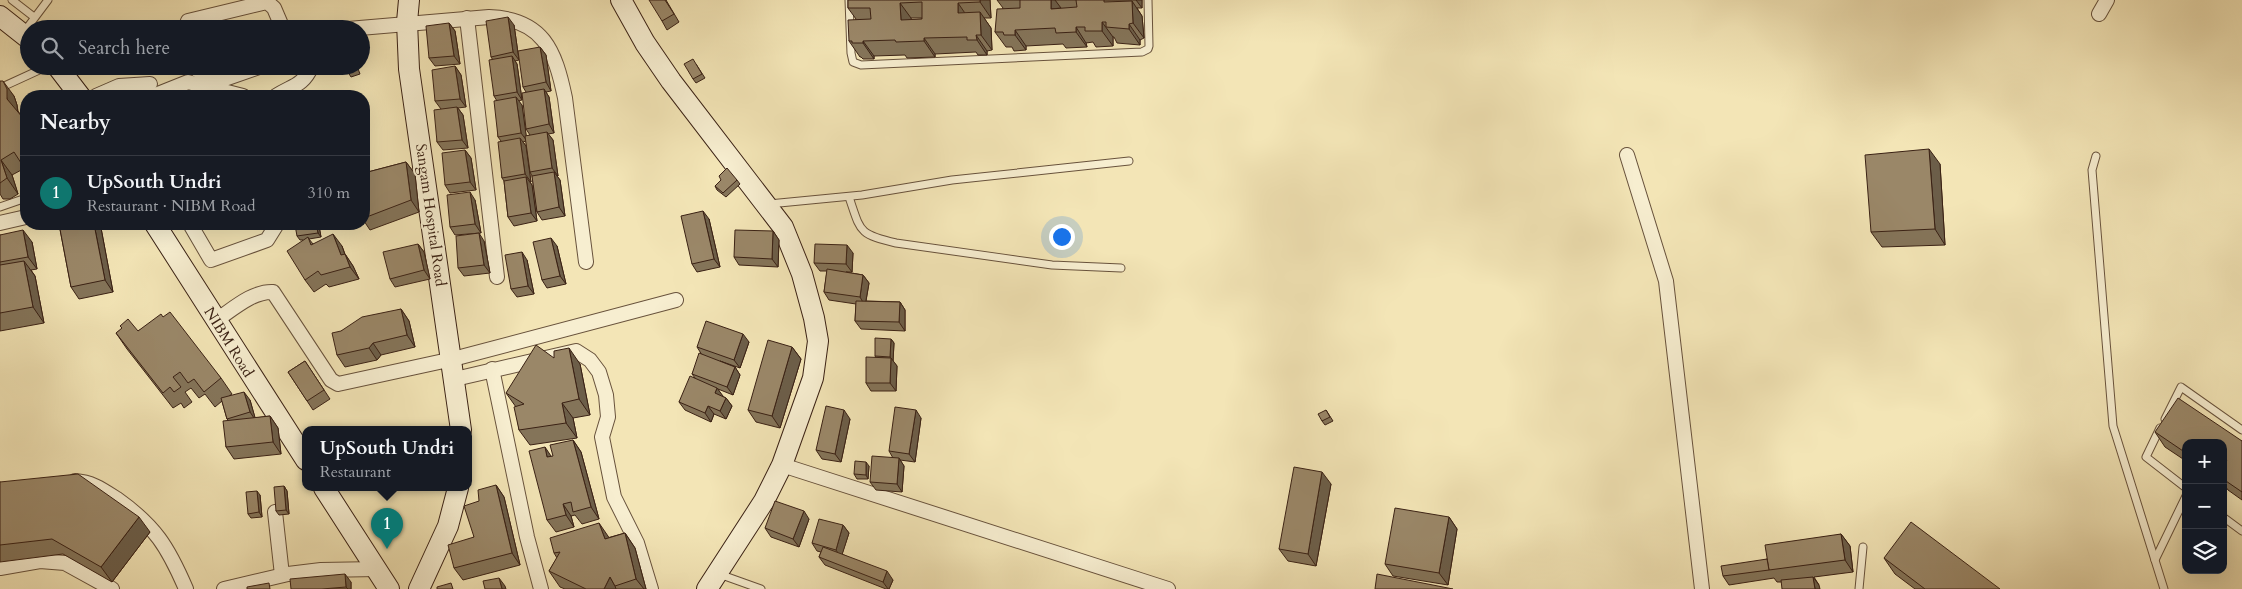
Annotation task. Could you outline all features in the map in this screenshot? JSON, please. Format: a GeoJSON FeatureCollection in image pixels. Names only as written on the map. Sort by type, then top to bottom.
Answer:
{"type":"FeatureCollection","features":[{"type":"Feature","properties":{"kind":"main road","name":"Sangam Hospital Road"},"geometry":{"type":"LineString","coordinates":[[410,0],[407,22],[409,69],[456,379],[461,426]]}},
{"type":"Feature","properties":{"kind":"main road"},"geometry":{"type":"LineString","coordinates":[[621,0],[644,43],[671,81],[768,204],[783,226],[791,243],[814,318],[818,341],[813,378],[782,465],[764,501],[712,581]]}},
{"type":"Feature","properties":{"kind":"main road"},"geometry":{"type":"LineString","coordinates":[[0,16],[20,26]]}},
{"type":"Feature","properties":{"kind":"main road"},"geometry":{"type":"LineString","coordinates":[[64,75],[75,90]]}},
{"type":"Feature","properties":{"kind":"main road","name":"NIBM Road"},"geometry":{"type":"LineString","coordinates":[[159,230],[302,454]]}},
{"type":"Feature","properties":{"kind":"main road"},"geometry":{"type":"LineString","coordinates":[[326,491],[378,569],[389,589]]}},
{"type":"Feature","properties":{"kind":"main road"},"geometry":{"type":"LineString","coordinates":[[419,589],[448,526],[457,491]]}},
{"type":"Feature","properties":{"kind":"street"},"geometry":{"type":"LineString","coordinates":[[2099,14],[2107,0]]}},
{"type":"Feature","properties":{"kind":"street"},"geometry":{"type":"LineString","coordinates":[[192,20],[267,2],[274,8],[280,20]]}},
{"type":"Feature","properties":{"kind":"street"},"geometry":{"type":"LineString","coordinates":[[467,18],[496,278]]}},
{"type":"Feature","properties":{"kind":"street"},"geometry":{"type":"LineString","coordinates":[[370,26],[467,18],[507,18],[524,23],[538,34],[552,51],[560,74],[565,98],[586,262]]}},
{"type":"Feature","properties":{"kind":"street"},"geometry":{"type":"LineString","coordinates":[[204,75],[213,81],[236,75]]}},
{"type":"Feature","properties":{"kind":"street"},"geometry":{"type":"LineString","coordinates":[[289,90],[299,85],[304,75]]}},
{"type":"Feature","properties":{"kind":"street"},"geometry":{"type":"LineString","coordinates":[[110,90],[119,86],[152,90],[188,82],[219,90]]}},
{"type":"Feature","properties":{"kind":"street"},"geometry":{"type":"LineString","coordinates":[[1627,155],[1666,281],[1702,589]]}},
{"type":"Feature","properties":{"kind":"street"},"geometry":{"type":"LineString","coordinates":[[0,223],[20,218]]}},
{"type":"Feature","properties":{"kind":"street"},"geometry":{"type":"LineString","coordinates":[[194,230],[211,260],[267,240],[273,230]]}},
{"type":"Feature","properties":{"kind":"street"},"geometry":{"type":"LineString","coordinates":[[216,321],[250,298],[267,292],[273,292],[331,380],[338,384],[453,359],[676,300]]}},
{"type":"Feature","properties":{"kind":"street"},"geometry":{"type":"LineString","coordinates":[[456,379],[492,369],[576,351],[590,360],[599,372],[606,395],[608,417],[602,437],[614,497],[637,543],[651,589]]}},
{"type":"Feature","properties":{"kind":"street"},"geometry":{"type":"LineString","coordinates":[[492,369],[527,537],[541,589]]}},
{"type":"Feature","properties":{"kind":"street"},"geometry":{"type":"LineString","coordinates":[[782,465],[1168,589]]}},
{"type":"Feature","properties":{"kind":"street"},"geometry":{"type":"LineString","coordinates":[[58,482],[93,484],[137,514],[161,540],[186,589]]}},
{"type":"Feature","properties":{"kind":"street"},"geometry":{"type":"LineString","coordinates":[[274,512],[282,575]]}},
{"type":"Feature","properties":{"kind":"street"},"geometry":{"type":"LineString","coordinates":[[0,568],[40,561],[65,563],[112,589]]}},
{"type":"Feature","properties":{"kind":"street"},"geometry":{"type":"LineString","coordinates":[[224,589],[282,575],[321,570],[378,569]]}},
{"type":"Feature","properties":{"kind":"lane"},"geometry":{"type":"LineString","coordinates":[[12,0],[23,20]]}},
{"type":"Feature","properties":{"kind":"lane"},"geometry":{"type":"LineString","coordinates":[[35,20],[48,0]]}},
{"type":"Feature","properties":{"kind":"lane"},"geometry":{"type":"LineString","coordinates":[[849,0],[850,52],[853,62],[861,65],[1142,52],[1148,50],[1149,46],[1148,0]]}},
{"type":"Feature","properties":{"kind":"lane"},"geometry":{"type":"LineString","coordinates":[[0,88],[28,75]]}},
{"type":"Feature","properties":{"kind":"lane"},"geometry":{"type":"LineString","coordinates":[[2096,156],[2092,170],[2113,426],[2164,589]]}},
{"type":"Feature","properties":{"kind":"lane"},"geometry":{"type":"LineString","coordinates":[[768,204],[849,197],[952,180],[1129,161]]}},
{"type":"Feature","properties":{"kind":"lane"},"geometry":{"type":"LineString","coordinates":[[849,197],[860,228],[872,238],[1052,265],[1121,268]]}},
{"type":"Feature","properties":{"kind":"lane"},"geometry":{"type":"LineString","coordinates":[[0,207],[20,200]]}},
{"type":"Feature","properties":{"kind":"lane"},"geometry":{"type":"LineString","coordinates":[[2182,485],[2146,457],[2180,387],[2242,430]]}},
{"type":"Feature","properties":{"kind":"lane"},"geometry":{"type":"LineString","coordinates":[[2155,560],[2182,504]]}},
{"type":"Feature","properties":{"kind":"lane"},"geometry":{"type":"LineString","coordinates":[[2227,520],[2242,531]]}},
{"type":"Feature","properties":{"kind":"lane"},"geometry":{"type":"LineString","coordinates":[[1859,589],[1863,547]]}},
{"type":"Feature","properties":{"kind":"lane"},"geometry":{"type":"LineString","coordinates":[[712,581],[761,589]]}},
{"type":"Feature","properties":{"kind":"building"},"geometry":{"type":"Polygon","coordinates":[[[649,0],[665,0],[674,14],[662,21],[649,0]]]}},
{"type":"Feature","properties":{"kind":"building"},"geometry":{"type":"Polygon","coordinates":[[[848,0],[980,0],[980,2],[958,3],[958,13],[980,12],[981,35],[976,35],[977,40],[967,40],[967,37],[924,38],[924,41],[896,42],[895,40],[852,43],[852,41],[849,41],[848,20],[871,19],[870,8],[848,8],[848,0]],[[922,2],[900,3],[901,20],[922,19],[922,2]]]}},
{"type":"Feature","properties":{"kind":"building"},"geometry":{"type":"Polygon","coordinates":[[[1020,0],[1051,0],[1051,9],[1077,7],[1076,0],[1132,1],[1133,23],[1129,24],[1129,29],[1106,27],[1106,22],[1102,22],[1102,31],[1085,31],[1085,27],[1076,27],[1076,32],[1056,33],[1055,28],[1015,30],[1015,35],[1004,35],[1003,32],[995,32],[997,9],[1020,8],[1020,0]]]}},
{"type":"Feature","properties":{"kind":"building"},"geometry":{"type":"Polygon","coordinates":[[[508,17],[513,52],[491,57],[486,21],[508,17]]]}},
{"type":"Feature","properties":{"kind":"building"},"geometry":{"type":"Polygon","coordinates":[[[449,23],[454,56],[429,58],[426,26],[449,23]]]}},
{"type":"Feature","properties":{"kind":"building"},"geometry":{"type":"Polygon","coordinates":[[[540,47],[546,82],[523,87],[518,51],[540,47]]]}},
{"type":"Feature","properties":{"kind":"building"},"geometry":{"type":"Polygon","coordinates":[[[512,56],[517,92],[494,96],[489,60],[512,56]]]}},
{"type":"Feature","properties":{"kind":"building"},"geometry":{"type":"Polygon","coordinates":[[[693,59],[702,74],[693,79],[684,64],[693,59]]]}},
{"type":"Feature","properties":{"kind":"building"},"geometry":{"type":"Polygon","coordinates":[[[455,66],[460,99],[435,101],[432,70],[455,66]]]}},
{"type":"Feature","properties":{"kind":"building"},"geometry":{"type":"Polygon","coordinates":[[[0,81],[3,81],[7,89],[7,99],[20,114],[20,161],[14,152],[1,160],[7,178],[0,183],[0,81]]]}},
{"type":"Feature","properties":{"kind":"building"},"geometry":{"type":"Polygon","coordinates":[[[544,89],[549,124],[526,129],[522,93],[544,89]]]}},
{"type":"Feature","properties":{"kind":"building"},"geometry":{"type":"Polygon","coordinates":[[[516,97],[521,133],[498,137],[494,101],[516,97]]]}},
{"type":"Feature","properties":{"kind":"building"},"geometry":{"type":"Polygon","coordinates":[[[457,107],[462,140],[437,142],[434,110],[457,107]]]}},
{"type":"Feature","properties":{"kind":"building"},"geometry":{"type":"Polygon","coordinates":[[[547,132],[552,168],[530,172],[525,136],[547,132]]]}},
{"type":"Feature","properties":{"kind":"building"},"geometry":{"type":"Polygon","coordinates":[[[520,138],[525,174],[502,178],[498,142],[520,138]]]}},
{"type":"Feature","properties":{"kind":"building"},"geometry":{"type":"Polygon","coordinates":[[[1929,149],[1935,229],[1871,232],[1865,155],[1929,149]]]}},
{"type":"Feature","properties":{"kind":"building"},"geometry":{"type":"Polygon","coordinates":[[[465,150],[470,182],[445,185],[442,153],[465,150]]]}},
{"type":"Feature","properties":{"kind":"building"},"geometry":{"type":"Polygon","coordinates":[[[406,162],[411,200],[370,216],[370,171],[406,162]]]}},
{"type":"Feature","properties":{"kind":"building"},"geometry":{"type":"Polygon","coordinates":[[[727,168],[737,180],[723,193],[715,186],[721,180],[719,176],[727,168]]]}},
{"type":"Feature","properties":{"kind":"building"},"geometry":{"type":"Polygon","coordinates":[[[554,172],[559,207],[537,212],[532,176],[554,172]]]}},
{"type":"Feature","properties":{"kind":"building"},"geometry":{"type":"Polygon","coordinates":[[[526,177],[531,213],[508,217],[504,181],[526,177]]]}},
{"type":"Feature","properties":{"kind":"building"},"geometry":{"type":"Polygon","coordinates":[[[470,192],[475,224],[450,227],[447,195],[470,192]]]}},
{"type":"Feature","properties":{"kind":"building"},"geometry":{"type":"Polygon","coordinates":[[[703,211],[714,259],[692,264],[681,216],[703,211]]]}},
{"type":"Feature","properties":{"kind":"building"},"geometry":{"type":"Polygon","coordinates":[[[23,230],[28,257],[0,262],[0,235],[23,230]]]}},
{"type":"Feature","properties":{"kind":"building"},"geometry":{"type":"Polygon","coordinates":[[[60,230],[95,230],[105,280],[71,287],[60,230]]]}},
{"type":"Feature","properties":{"kind":"building"},"geometry":{"type":"Polygon","coordinates":[[[296,230],[317,230],[318,233],[297,236],[296,230]]]}},
{"type":"Feature","properties":{"kind":"building"},"geometry":{"type":"Polygon","coordinates":[[[735,230],[773,231],[772,259],[734,257],[735,230]]]}},
{"type":"Feature","properties":{"kind":"building"},"geometry":{"type":"Polygon","coordinates":[[[479,233],[484,265],[458,268],[456,236],[479,233]]]}},
{"type":"Feature","properties":{"kind":"building"},"geometry":{"type":"Polygon","coordinates":[[[333,234],[341,255],[345,254],[350,267],[321,275],[318,271],[305,280],[287,251],[308,237],[311,245],[333,234]]]}},
{"type":"Feature","properties":{"kind":"building"},"geometry":{"type":"Polygon","coordinates":[[[551,238],[560,276],[542,280],[533,242],[551,238]]]}},
{"type":"Feature","properties":{"kind":"building"},"geometry":{"type":"Polygon","coordinates":[[[418,244],[424,270],[390,279],[383,252],[418,244]]]}},
{"type":"Feature","properties":{"kind":"building"},"geometry":{"type":"Polygon","coordinates":[[[815,244],[847,245],[846,264],[814,263],[815,244]]]}},
{"type":"Feature","properties":{"kind":"building"},"geometry":{"type":"Polygon","coordinates":[[[522,252],[528,286],[511,289],[505,255],[522,252]]]}},
{"type":"Feature","properties":{"kind":"building"},"geometry":{"type":"Polygon","coordinates":[[[24,261],[33,307],[0,313],[0,265],[24,261]]]}},
{"type":"Feature","properties":{"kind":"building"},"geometry":{"type":"Polygon","coordinates":[[[827,269],[863,275],[860,297],[824,292],[827,269]]]}},
{"type":"Feature","properties":{"kind":"building"},"geometry":{"type":"Polygon","coordinates":[[[856,301],[900,302],[899,322],[855,321],[856,301]]]}},
{"type":"Feature","properties":{"kind":"building"},"geometry":{"type":"Polygon","coordinates":[[[401,309],[407,335],[373,343],[369,348],[337,355],[332,333],[341,331],[362,317],[401,309]]]}},
{"type":"Feature","properties":{"kind":"building"},"geometry":{"type":"Polygon","coordinates":[[[170,312],[221,378],[204,392],[194,379],[188,383],[180,372],[173,377],[181,387],[174,392],[170,387],[163,393],[116,333],[122,328],[120,326],[128,319],[138,331],[161,314],[163,317],[170,312]]]}},
{"type":"Feature","properties":{"kind":"building"},"geometry":{"type":"Polygon","coordinates":[[[706,321],[743,334],[734,360],[697,347],[706,321]]]}},
{"type":"Feature","properties":{"kind":"building"},"geometry":{"type":"Polygon","coordinates":[[[875,338],[891,339],[890,357],[875,356],[875,338]]]}},
{"type":"Feature","properties":{"kind":"building"},"geometry":{"type":"Polygon","coordinates":[[[768,340],[792,347],[772,416],[748,410],[768,340]]]}},
{"type":"Feature","properties":{"kind":"building"},"geometry":{"type":"Polygon","coordinates":[[[536,345],[554,358],[554,351],[569,348],[579,399],[562,403],[566,423],[519,430],[514,407],[524,404],[506,393],[536,345]]]}},
{"type":"Feature","properties":{"kind":"building"},"geometry":{"type":"Polygon","coordinates":[[[699,353],[735,367],[727,387],[692,374],[699,353]]]}},
{"type":"Feature","properties":{"kind":"building"},"geometry":{"type":"Polygon","coordinates":[[[866,357],[891,358],[890,383],[866,383],[866,357]]]}},
{"type":"Feature","properties":{"kind":"building"},"geometry":{"type":"Polygon","coordinates":[[[305,361],[324,390],[307,401],[288,372],[305,361]]]}},
{"type":"Feature","properties":{"kind":"building"},"geometry":{"type":"Polygon","coordinates":[[[690,376],[717,388],[715,393],[726,398],[720,411],[708,406],[705,413],[679,402],[690,376]]]}},
{"type":"Feature","properties":{"kind":"building"},"geometry":{"type":"Polygon","coordinates":[[[244,392],[250,412],[227,419],[221,398],[244,392]]]}},
{"type":"Feature","properties":{"kind":"building"},"geometry":{"type":"Polygon","coordinates":[[[2178,398],[2242,441],[2242,492],[2227,482],[2227,439],[2182,439],[2182,450],[2155,432],[2178,398]]]}},
{"type":"Feature","properties":{"kind":"building"},"geometry":{"type":"Polygon","coordinates":[[[826,406],[844,410],[835,454],[816,450],[826,406]]]}},
{"type":"Feature","properties":{"kind":"building"},"geometry":{"type":"Polygon","coordinates":[[[895,407],[916,410],[909,454],[889,451],[895,407]]]}},
{"type":"Feature","properties":{"kind":"building"},"geometry":{"type":"Polygon","coordinates":[[[1326,410],[1330,417],[1322,421],[1318,414],[1326,410]]]}},
{"type":"Feature","properties":{"kind":"building"},"geometry":{"type":"Polygon","coordinates":[[[270,416],[273,442],[226,447],[223,421],[270,416]]]}},
{"type":"Feature","properties":{"kind":"building"},"geometry":{"type":"Polygon","coordinates":[[[573,440],[591,507],[573,512],[571,502],[563,504],[566,515],[547,520],[529,451],[545,447],[547,457],[553,456],[550,445],[573,440]]]}},
{"type":"Feature","properties":{"kind":"building"},"geometry":{"type":"Polygon","coordinates":[[[872,456],[899,458],[897,484],[870,482],[872,456]]]}},
{"type":"Feature","properties":{"kind":"building"},"geometry":{"type":"Polygon","coordinates":[[[855,461],[866,462],[866,475],[854,474],[855,461]]]}},
{"type":"Feature","properties":{"kind":"building"},"geometry":{"type":"Polygon","coordinates":[[[1294,467],[1322,472],[1308,554],[1279,549],[1294,467]]]}},
{"type":"Feature","properties":{"kind":"building"},"geometry":{"type":"Polygon","coordinates":[[[78,474],[139,517],[101,567],[52,539],[0,545],[0,482],[78,474]]]}},
{"type":"Feature","properties":{"kind":"building"},"geometry":{"type":"Polygon","coordinates":[[[496,485],[512,553],[454,568],[448,545],[474,537],[464,506],[479,501],[478,490],[496,485]]]}},
{"type":"Feature","properties":{"kind":"building"},"geometry":{"type":"Polygon","coordinates":[[[284,486],[286,510],[276,511],[274,487],[284,486]]]}},
{"type":"Feature","properties":{"kind":"building"},"geometry":{"type":"Polygon","coordinates":[[[257,491],[259,512],[248,514],[246,492],[257,491]]]}},
{"type":"Feature","properties":{"kind":"building"},"geometry":{"type":"Polygon","coordinates":[[[775,501],[804,511],[793,539],[765,528],[775,501]]]}},
{"type":"Feature","properties":{"kind":"building"},"geometry":{"type":"Polygon","coordinates":[[[1395,508],[1449,517],[1439,573],[1385,564],[1395,508]]]}},
{"type":"Feature","properties":{"kind":"building"},"geometry":{"type":"Polygon","coordinates":[[[819,519],[843,525],[836,550],[812,543],[819,519]]]}},
{"type":"Feature","properties":{"kind":"building"},"geometry":{"type":"Polygon","coordinates":[[[1911,522],[2000,589],[1925,589],[1884,558],[1911,522]]]}},
{"type":"Feature","properties":{"kind":"building"},"geometry":{"type":"Polygon","coordinates":[[[599,523],[605,539],[625,533],[636,579],[615,586],[610,577],[604,589],[586,589],[549,571],[560,552],[554,553],[550,538],[599,523]]]}},
{"type":"Feature","properties":{"kind":"building"},"geometry":{"type":"Polygon","coordinates":[[[1841,534],[1845,560],[1769,570],[1765,545],[1841,534]]]}},
{"type":"Feature","properties":{"kind":"building"},"geometry":{"type":"Polygon","coordinates":[[[823,547],[887,571],[883,582],[819,557],[823,547]]]}},
{"type":"Feature","properties":{"kind":"building"},"geometry":{"type":"Polygon","coordinates":[[[1767,559],[1769,570],[1723,576],[1721,566],[1767,559]]]}},
{"type":"Feature","properties":{"kind":"building"},"geometry":{"type":"Polygon","coordinates":[[[345,574],[346,587],[291,589],[290,579],[345,574]]]}},
{"type":"Feature","properties":{"kind":"building"},"geometry":{"type":"Polygon","coordinates":[[[1377,574],[1453,589],[1375,589],[1377,574]]]}},
{"type":"Feature","properties":{"kind":"building"},"geometry":{"type":"Polygon","coordinates":[[[1813,577],[1815,589],[1782,589],[1781,580],[1813,577]]]}},
{"type":"Feature","properties":{"kind":"building"},"geometry":{"type":"Polygon","coordinates":[[[499,578],[502,589],[485,589],[483,581],[499,578]]]}},
{"type":"Feature","properties":{"kind":"building"},"geometry":{"type":"Polygon","coordinates":[[[269,583],[270,589],[247,589],[247,587],[269,583]]]}},
{"type":"Feature","properties":{"kind":"building"},"geometry":{"type":"Polygon","coordinates":[[[451,583],[453,589],[437,589],[437,587],[451,583]]]}},
{"type":"Feature","properties":{"kind":"place","name":"UpSouth Undri"},"geometry":{"type":"Point","coordinates":[387,549]}}]}
